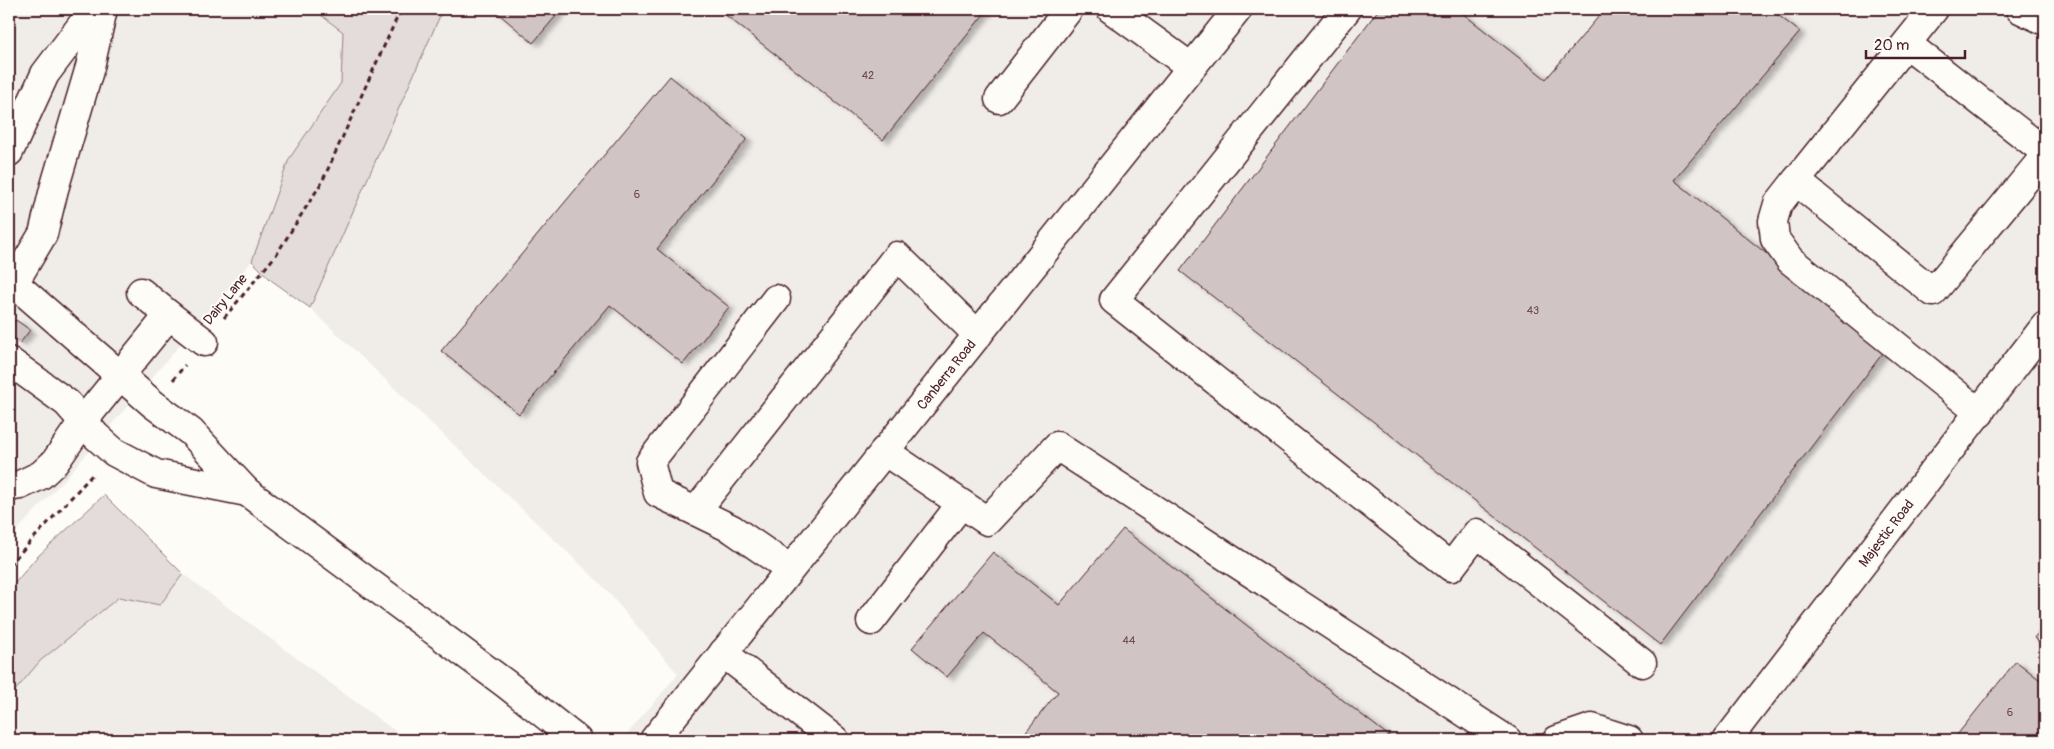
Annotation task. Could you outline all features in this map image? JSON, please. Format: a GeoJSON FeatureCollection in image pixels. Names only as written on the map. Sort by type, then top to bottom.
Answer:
{"type":"FeatureCollection","features":[{"type":"Feature","properties":{"kind":"street"},"geometry":{"type":"LineString","coordinates":[[9,152],[45,74],[94,9]]}},
{"type":"Feature","properties":{"kind":"street"},"geometry":{"type":"LineString","coordinates":[[104,9],[90,67],[54,189],[43,234],[11,280],[154,404],[191,432],[247,492],[506,684],[577,740]]}},
{"type":"Feature","properties":{"kind":"street"},"geometry":{"type":"LineString","coordinates":[[999,99],[1069,9]]}},
{"type":"Feature","properties":{"kind":"street"},"geometry":{"type":"LineString","coordinates":[[1111,9],[1191,67]]}},
{"type":"Feature","properties":{"kind":"street","name":"Canberra Road"},"geometry":{"type":"LineString","coordinates":[[654,740],[1238,9]]}},
{"type":"Feature","properties":{"kind":"street"},"geometry":{"type":"LineString","coordinates":[[1347,9],[1114,300],[1451,567],[1477,534],[1642,663]]}},
{"type":"Feature","properties":{"kind":"street"},"geometry":{"type":"LineString","coordinates":[[1934,9],[1778,204],[1773,220],[1775,240],[1790,260],[1980,412]]}},
{"type":"Feature","properties":{"kind":"street"},"geometry":{"type":"LineString","coordinates":[[2020,9],[2045,21]]}},
{"type":"Feature","properties":{"kind":"street"},"geometry":{"type":"LineString","coordinates":[[1907,44],[2045,152]]}},
{"type":"Feature","properties":{"kind":"street"},"geometry":{"type":"LineString","coordinates":[[1796,181],[1933,292],[2045,156]]}},
{"type":"Feature","properties":{"kind":"street"},"geometry":{"type":"LineString","coordinates":[[696,511],[897,256],[978,334]]}},
{"type":"Feature","properties":{"kind":"street"},"geometry":{"type":"LineString","coordinates":[[141,292],[204,342]]}},
{"type":"Feature","properties":{"kind":"street"},"geometry":{"type":"LineString","coordinates":[[776,299],[650,462],[658,493],[732,529],[790,569]]}},
{"type":"Feature","properties":{"kind":"street"},"geometry":{"type":"LineString","coordinates":[[9,487],[20,485],[42,475],[55,462],[84,420],[169,314]]}},
{"type":"Feature","properties":{"kind":"street","name":"Majestic Road"},"geometry":{"type":"LineString","coordinates":[[1727,740],[2045,326]]}},
{"type":"Feature","properties":{"kind":"street"},"geometry":{"type":"LineString","coordinates":[[9,361],[67,403],[84,420],[96,436],[114,452],[156,474],[247,492]]}},
{"type":"Feature","properties":{"kind":"street"},"geometry":{"type":"LineString","coordinates":[[884,451],[987,521],[1057,446],[1507,740]]}},
{"type":"Feature","properties":{"kind":"street"},"geometry":{"type":"LineString","coordinates":[[872,621],[961,504]]}},
{"type":"Feature","properties":{"kind":"street"},"geometry":{"type":"LineString","coordinates":[[723,654],[835,740]]}},
{"type":"Feature","properties":{"kind":"street"},"geometry":{"type":"LineString","coordinates":[[1557,740],[1592,728],[1629,740]]}},
{"type":"Feature","properties":{"kind":"path","name":"Dairy Lane"},"geometry":{"type":"LineString","coordinates":[[154,404],[276,255],[322,182],[401,9]]}},
{"type":"Feature","properties":{"kind":"path"},"geometry":{"type":"LineString","coordinates":[[9,565],[114,452]]}},
{"type":"Feature","properties":{"kind":"shaded area"},"geometry":{"type":"Polygon","coordinates":[[[9,9],[313,9],[343,32],[341,83],[289,159],[252,261],[64,480],[9,539],[9,9]]]}},
{"type":"Feature","properties":{"kind":"shaded area"},"geometry":{"type":"Polygon","coordinates":[[[313,9],[443,9],[310,308],[271,280],[252,261],[289,159],[341,83],[343,32],[313,9]]]}},
{"type":"Feature","properties":{"kind":"shaded area"},"geometry":{"type":"Polygon","coordinates":[[[443,9],[2045,9],[2045,740],[622,740],[678,674],[601,584],[310,308],[443,9]]]}},
{"type":"Feature","properties":{"kind":"shaded area"},"geometry":{"type":"Polygon","coordinates":[[[104,495],[183,574],[160,605],[119,597],[40,661],[9,698],[9,590],[36,558],[104,495]]]}},
{"type":"Feature","properties":{"kind":"shaded area"},"geometry":{"type":"Polygon","coordinates":[[[183,574],[407,740],[9,740],[9,698],[40,661],[119,597],[160,605],[183,574]]]}},
{"type":"Feature","properties":{"kind":"building"},"geometry":{"type":"Polygon","coordinates":[[[493,9],[562,9],[533,43],[493,9]]]}},
{"type":"Feature","properties":{"kind":"building"},"geometry":{"type":"Polygon","coordinates":[[[718,9],[988,9],[883,140],[718,9]]]}},
{"type":"Feature","properties":{"kind":"building"},"geometry":{"type":"Polygon","coordinates":[[[1379,9],[1457,9],[1546,79],[1605,9],[1770,9],[1800,32],[1674,180],[1886,349],[1660,645],[1180,271],[1379,9]]]}},
{"type":"Feature","properties":{"kind":"building"},"geometry":{"type":"Polygon","coordinates":[[[670,76],[747,139],[657,249],[729,307],[683,364],[610,305],[519,414],[441,351],[670,76]]]}},
{"type":"Feature","properties":{"kind":"building"},"geometry":{"type":"Polygon","coordinates":[[[16,320],[30,330],[20,343],[9,335],[9,329],[16,320]]]}},
{"type":"Feature","properties":{"kind":"building"},"geometry":{"type":"Polygon","coordinates":[[[1123,529],[1394,740],[1019,740],[1058,692],[984,633],[947,677],[912,648],[993,552],[1059,605],[1123,529]]]}},
{"type":"Feature","properties":{"kind":"building"},"geometry":{"type":"Polygon","coordinates":[[[2045,624],[2045,647],[2034,638],[2045,624]]]}},
{"type":"Feature","properties":{"kind":"building"},"geometry":{"type":"Polygon","coordinates":[[[2016,661],[2045,684],[2045,740],[1953,740],[2016,661]]]}}]}
